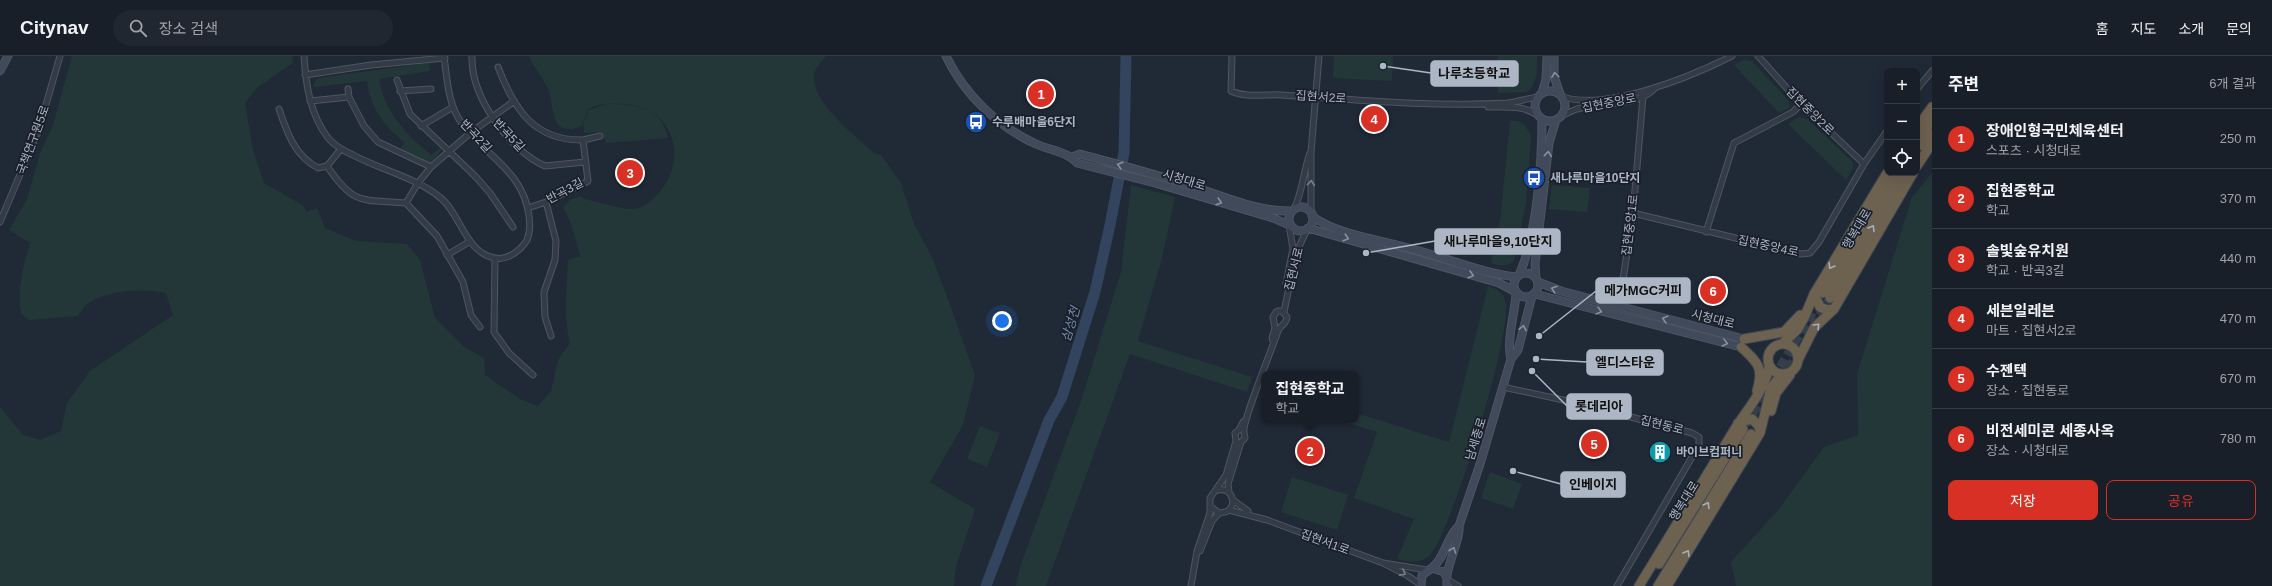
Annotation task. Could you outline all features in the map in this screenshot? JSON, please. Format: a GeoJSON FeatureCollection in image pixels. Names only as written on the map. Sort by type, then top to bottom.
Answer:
{"type":"FeatureCollection","features":[{"type":"Feature","properties":{"kind":"highway"},"geometry":{"type":"LineString","coordinates":[[1920,124],[1932,108]]}},
{"type":"Feature","properties":{"kind":"highway"},"geometry":{"type":"LineString","coordinates":[[1918,140],[1932,120]]}},
{"type":"Feature","properties":{"kind":"highway"},"geometry":{"type":"LineString","coordinates":[[1920,152],[1932,134]]}},
{"type":"Feature","properties":{"kind":"highway"},"geometry":{"type":"LineString","coordinates":[[1920,161],[1932,143]]}},
{"type":"Feature","properties":{"kind":"highway"},"geometry":{"type":"LineString","coordinates":[[1639,586],[1748,430],[1760,393],[1766,381],[1770,352],[1797,330],[1804,318],[1823,295],[1885,176]]}},
{"type":"Feature","properties":{"kind":"highway","name":"행복대로"},"geometry":{"type":"LineString","coordinates":[[1823,295],[1894,176]]}},
{"type":"Feature","properties":{"kind":"highway","name":"행복대로"},"geometry":{"type":"LineString","coordinates":[[1823,295],[1904,176]]}},
{"type":"Feature","properties":{"kind":"highway"},"geometry":{"type":"LineString","coordinates":[[1748,430],[1769,421],[1776,393],[1794,369],[1814,328],[1834,309],[1911,176]]}},
{"type":"Feature","properties":{"kind":"highway"},"geometry":{"type":"LineString","coordinates":[[1823,295],[1820,307],[1827,310],[1834,309]]}},
{"type":"Feature","properties":{"kind":"highway"},"geometry":{"type":"LineString","coordinates":[[1742,343],[1784,332],[1823,295]]}},
{"type":"Feature","properties":{"kind":"highway"},"geometry":{"type":"LineString","coordinates":[[1742,343],[1791,347],[1798,360]]}},
{"type":"Feature","properties":{"kind":"highway"},"geometry":{"type":"LineString","coordinates":[[1742,343],[1762,356],[1777,373],[1786,374]]}},
{"type":"Feature","properties":{"kind":"highway"},"geometry":{"type":"LineString","coordinates":[[1742,343],[1757,362],[1761,375],[1748,430]]}},
{"type":"Feature","properties":{"kind":"highway"},"geometry":{"type":"LineString","coordinates":[[1667,586],[1771,388],[1786,374],[1794,369]]}},
{"type":"Feature","properties":{"kind":"highway","name":"행복대로"},"geometry":{"type":"LineString","coordinates":[[1646,586],[1748,430]]}},
{"type":"Feature","properties":{"kind":"highway","name":"행복대로"},"geometry":{"type":"LineString","coordinates":[[1658,586],[1748,430]]}},
{"type":"Feature","properties":{"kind":"street"},"geometry":{"type":"LineString","coordinates":[[0,71],[8,56]]}},
{"type":"Feature","properties":{"kind":"street","name":"국책연구원5로"},"geometry":{"type":"LineString","coordinates":[[0,222],[30,155],[60,56]]}},
{"type":"Feature","properties":{"kind":"street"},"geometry":{"type":"LineString","coordinates":[[304,56],[307,93],[320,125],[329,140],[341,149],[386,171],[418,182],[442,199],[456,217],[470,242],[495,258],[512,255],[527,239],[530,225],[528,208]]}},
{"type":"Feature","properties":{"kind":"street","name":"시청대로"},"geometry":{"type":"LineString","coordinates":[[946,56],[966,89],[986,110],[1008,129],[1052,152],[1072,157],[1078,162],[1156,179],[1275,212],[1293,210]]}},
{"type":"Feature","properties":{"kind":"street","name":"집현서2로"},"geometry":{"type":"LineString","coordinates":[[1232,56],[1231,91],[1238,94],[1517,107],[1533,112],[1540,118]]}},
{"type":"Feature","properties":{"kind":"street"},"geometry":{"type":"LineString","coordinates":[[1311,152],[1305,168],[1301,195],[1288,217],[1290,225],[1299,231],[1308,228],[1312,224],[1311,152],[1319,56]]}},
{"type":"Feature","properties":{"kind":"street"},"geometry":{"type":"LineString","coordinates":[[1515,292],[1513,286],[1527,255],[1535,212],[1542,144],[1540,118],[1535,107],[1546,79],[1547,56]]}},
{"type":"Feature","properties":{"kind":"street"},"geometry":{"type":"LineString","coordinates":[[1308,228],[1489,280],[1515,292],[1524,298],[1533,295],[1537,280],[1535,264],[1549,143],[1556,120],[1563,115],[1566,108],[1554,76],[1554,56]]}},
{"type":"Feature","properties":{"kind":"street","name":"집현중앙로"},"geometry":{"type":"LineString","coordinates":[[1563,115],[1576,109],[1604,106],[1643,96],[1654,89],[1732,56]]}},
{"type":"Feature","properties":{"kind":"street","name":"집현중앙2로"},"geometry":{"type":"LineString","coordinates":[[1758,56],[1801,104],[1864,164]]}},
{"type":"Feature","properties":{"kind":"street"},"geometry":{"type":"LineString","coordinates":[[305,75],[371,65],[445,57]]}},
{"type":"Feature","properties":{"kind":"street","name":"반곡2길"},"geometry":{"type":"LineString","coordinates":[[445,57],[449,90],[453,107],[462,125],[502,163],[513,178],[528,208]]}},
{"type":"Feature","properties":{"kind":"street","name":"반곡5길"},"geometry":{"type":"LineString","coordinates":[[472,57],[476,84],[492,118],[515,144],[539,163],[552,166],[585,162]]}},
{"type":"Feature","properties":{"kind":"street"},"geometry":{"type":"LineString","coordinates":[[498,67],[513,102],[530,122],[547,134],[564,139],[582,140],[600,136]]}},
{"type":"Feature","properties":{"kind":"street"},"geometry":{"type":"LineString","coordinates":[[1920,85],[1932,71]]}},
{"type":"Feature","properties":{"kind":"street"},"geometry":{"type":"LineString","coordinates":[[397,80],[410,114],[490,193],[513,227]]}},
{"type":"Feature","properties":{"kind":"street"},"geometry":{"type":"LineString","coordinates":[[348,89],[349,97],[364,126],[378,142],[431,167]]}},
{"type":"Feature","properties":{"kind":"street"},"geometry":{"type":"LineString","coordinates":[[400,91],[431,89]]}},
{"type":"Feature","properties":{"kind":"street","name":"집현중앙로"},"geometry":{"type":"LineString","coordinates":[[1561,95],[1584,102],[1654,89]]}},
{"type":"Feature","properties":{"kind":"street"},"geometry":{"type":"LineString","coordinates":[[1540,95],[1551,91],[1561,95]]}},
{"type":"Feature","properties":{"kind":"street","name":"집현서2로"},"geometry":{"type":"LineString","coordinates":[[1471,104],[1510,103],[1540,95]]}},
{"type":"Feature","properties":{"kind":"street","name":"집현중앙1로"},"geometry":{"type":"LineString","coordinates":[[1619,306],[1633,213],[1643,96]]}},
{"type":"Feature","properties":{"kind":"street"},"geometry":{"type":"LineString","coordinates":[[310,101],[349,97]]}},
{"type":"Feature","properties":{"kind":"street"},"geometry":{"type":"LineString","coordinates":[[406,203],[418,182],[431,167],[470,133],[513,102]]}},
{"type":"Feature","properties":{"kind":"street"},"geometry":{"type":"LineString","coordinates":[[1706,232],[1734,143],[1793,112],[1801,104]]}},
{"type":"Feature","properties":{"kind":"street"},"geometry":{"type":"LineString","coordinates":[[421,126],[453,107]]}},
{"type":"Feature","properties":{"kind":"street"},"geometry":{"type":"LineString","coordinates":[[279,108],[286,129],[301,157],[318,168],[327,166],[341,149]]}},
{"type":"Feature","properties":{"kind":"street"},"geometry":{"type":"LineString","coordinates":[[1540,118],[1556,120]]}},
{"type":"Feature","properties":{"kind":"street","name":"집현중앙4로"},"geometry":{"type":"LineString","coordinates":[[1633,213],[1801,254],[1810,253],[1819,242],[1864,164],[1884,135]]}},
{"type":"Feature","properties":{"kind":"street","name":"반곡3길"},"geometry":{"type":"LineString","coordinates":[[528,208],[546,202],[588,181],[582,140]]}},
{"type":"Feature","properties":{"kind":"street","name":"시청대로"},"geometry":{"type":"LineString","coordinates":[[1072,157],[1080,154],[1290,225]]}},
{"type":"Feature","properties":{"kind":"street"},"geometry":{"type":"LineString","coordinates":[[327,166],[356,198],[364,201],[406,203],[428,225],[463,282],[471,315],[480,327]]}},
{"type":"Feature","properties":{"kind":"street"},"geometry":{"type":"LineString","coordinates":[[546,202],[557,248],[555,260],[544,292],[545,317],[551,336]]}},
{"type":"Feature","properties":{"kind":"street"},"geometry":{"type":"LineString","coordinates":[[1293,210],[1305,208],[1326,226],[1417,250],[1485,271],[1518,276],[1528,273],[1537,280]]}},
{"type":"Feature","properties":{"kind":"street","name":"집현서로"},"geometry":{"type":"LineString","coordinates":[[1282,312],[1293,249],[1290,225]]}},
{"type":"Feature","properties":{"kind":"street","name":"집현서로"},"geometry":{"type":"LineString","coordinates":[[1282,312],[1298,248],[1308,228]]}},
{"type":"Feature","properties":{"kind":"street"},"geometry":{"type":"LineString","coordinates":[[447,255],[470,242]]}},
{"type":"Feature","properties":{"kind":"street"},"geometry":{"type":"LineString","coordinates":[[495,258],[494,332],[509,353],[533,375]]}},
{"type":"Feature","properties":{"kind":"street","name":"시청대로"},"geometry":{"type":"LineString","coordinates":[[1537,280],[1561,291],[1619,306],[1742,343]]}},
{"type":"Feature","properties":{"kind":"street","name":"남세종로"},"geometry":{"type":"LineString","coordinates":[[1511,358],[1508,349],[1515,316],[1515,292]]}},
{"type":"Feature","properties":{"kind":"street","name":"시청대로"},"geometry":{"type":"LineString","coordinates":[[1533,295],[1742,343]]}},
{"type":"Feature","properties":{"kind":"street","name":"남세종로"},"geometry":{"type":"LineString","coordinates":[[1447,580],[1449,560],[1460,532],[1459,526],[1511,358],[1518,350],[1533,295]]}},
{"type":"Feature","properties":{"kind":"street"},"geometry":{"type":"LineString","coordinates":[[1263,371],[1273,342],[1281,325],[1287,319],[1282,312],[1274,315],[1275,324],[1273,342]]}},
{"type":"Feature","properties":{"kind":"street"},"geometry":{"type":"LineString","coordinates":[[1275,324],[1281,325]]}},
{"type":"Feature","properties":{"kind":"street"},"geometry":{"type":"LineString","coordinates":[[1196,559],[1212,521],[1219,513],[1229,510],[1233,506],[1233,500],[1229,492],[1228,484],[1238,441],[1234,435],[1241,431],[1261,376]]}},
{"type":"Feature","properties":{"kind":"street","name":"집현동로"},"geometry":{"type":"LineString","coordinates":[[1503,387],[1577,403],[1692,433],[1699,438],[1699,445],[1617,586]]}},
{"type":"Feature","properties":{"kind":"street"},"geometry":{"type":"LineString","coordinates":[[1191,586],[1196,559],[1210,506],[1210,498],[1226,475],[1238,441],[1245,438],[1241,431]]}},
{"type":"Feature","properties":{"kind":"street"},"geometry":{"type":"LineString","coordinates":[[1214,492],[1222,489],[1229,492]]}},
{"type":"Feature","properties":{"kind":"street","name":"집현서1로"},"geometry":{"type":"LineString","coordinates":[[1233,500],[1243,509],[1267,520],[1383,563],[1408,576],[1421,586]]}},
{"type":"Feature","properties":{"kind":"street"},"geometry":{"type":"LineString","coordinates":[[1210,506],[1219,513]]}},
{"type":"Feature","properties":{"kind":"street","name":"집현서1로"},"geometry":{"type":"LineString","coordinates":[[1229,510],[1267,520]]}},
{"type":"Feature","properties":{"kind":"street","name":"남세종로"},"geometry":{"type":"LineString","coordinates":[[1421,586],[1421,578],[1442,558],[1454,530],[1459,526]]}},
{"type":"Feature","properties":{"kind":"street","name":"집현서1로"},"geometry":{"type":"LineString","coordinates":[[1383,563],[1429,569]]}},
{"type":"Feature","properties":{"kind":"street"},"geometry":{"type":"LineString","coordinates":[[1429,569],[1441,569],[1447,580],[1458,586]]}},
{"type":"Feature","properties":{"kind":"green space"},"geometry":{"type":"Polygon","coordinates":[[[72,56],[292,56],[293,63],[258,87],[245,103],[253,150],[264,183],[304,206],[306,212],[317,208],[325,228],[356,241],[407,244],[420,260],[435,318],[463,346],[484,358],[485,375],[520,399],[538,406],[551,391],[558,360],[570,343],[566,312],[568,260],[580,256],[571,223],[563,207],[570,200],[580,196],[585,199],[623,208],[636,209],[648,203],[656,196],[666,182],[673,167],[674,153],[672,138],[666,126],[656,115],[642,108],[625,104],[600,105],[587,110],[582,127],[569,129],[558,125],[548,90],[529,56],[826,56],[815,71],[814,82],[818,93],[825,105],[845,127],[874,153],[881,155],[901,183],[914,224],[932,257],[975,375],[963,425],[930,482],[975,509],[956,566],[954,586],[0,586],[0,407],[23,435],[40,440],[61,431],[67,403],[90,371],[173,315],[166,293],[138,290],[98,298],[86,305],[78,316],[29,320],[21,314],[21,278],[30,243],[9,230],[27,199],[40,153],[53,125],[72,56]]]}},
{"type":"Feature","properties":{"kind":"green space"},"geometry":{"type":"Polygon","coordinates":[[[1334,56],[1393,56],[1392,81],[1333,78],[1334,56]]]}},
{"type":"Feature","properties":{"kind":"green space"},"geometry":{"type":"Polygon","coordinates":[[[1498,56],[1537,56],[1537,71],[1535,80],[1527,92],[1498,93],[1498,56]]]}},
{"type":"Feature","properties":{"kind":"green space"},"geometry":{"type":"Polygon","coordinates":[[[1744,60],[1752,61],[1789,101],[1789,108],[1779,113],[1734,65],[1744,60]]]}},
{"type":"Feature","properties":{"kind":"green space"},"geometry":{"type":"Polygon","coordinates":[[[429,63],[430,71],[379,79],[386,102],[391,112],[405,131],[431,155],[441,147],[441,151],[429,164],[421,158],[400,150],[404,142],[384,123],[379,115],[371,99],[367,81],[314,87],[314,83],[318,78],[429,63]]]}},
{"type":"Feature","properties":{"kind":"green space"},"geometry":{"type":"Polygon","coordinates":[[[607,104],[627,105],[645,109],[660,120],[665,128],[668,138],[606,143],[601,132],[584,133],[583,123],[587,117],[588,110],[607,104]]]}},
{"type":"Feature","properties":{"kind":"green space"},"geometry":{"type":"Polygon","coordinates":[[[1799,117],[1807,119],[1853,162],[1853,169],[1846,180],[1788,124],[1799,117]]]}},
{"type":"Feature","properties":{"kind":"green space"},"geometry":{"type":"Polygon","coordinates":[[[1510,121],[1518,121],[1525,125],[1531,136],[1526,203],[1514,261],[1506,265],[1500,265],[1491,263],[1500,221],[1510,121]]]}},
{"type":"Feature","properties":{"kind":"green space"},"geometry":{"type":"Polygon","coordinates":[[[1932,173],[1932,586],[1736,586],[1731,562],[1779,509],[1824,447],[1858,435],[1857,374],[1912,197],[1932,173]]]}},
{"type":"Feature","properties":{"kind":"green space"},"geometry":{"type":"Polygon","coordinates":[[[1131,185],[1175,197],[1162,258],[1138,341],[1252,377],[1247,392],[1130,354],[1046,586],[1016,586],[1020,567],[1081,401],[1121,272],[1131,185]]]}},
{"type":"Feature","properties":{"kind":"green space"},"geometry":{"type":"Polygon","coordinates":[[[1552,185],[1590,188],[1587,212],[1549,209],[1552,185]]]}},
{"type":"Feature","properties":{"kind":"green space"},"geometry":{"type":"Polygon","coordinates":[[[1488,286],[1497,290],[1504,297],[1506,304],[1505,322],[1490,391],[1464,476],[1439,541],[1429,556],[1425,559],[1417,561],[1397,559],[1414,519],[1354,498],[1377,432],[1348,423],[1359,423],[1359,414],[1449,442],[1488,286]]]}},
{"type":"Feature","properties":{"kind":"green space"},"geometry":{"type":"Polygon","coordinates":[[[980,426],[1000,433],[987,467],[967,459],[980,426]]]}},
{"type":"Feature","properties":{"kind":"green space"},"geometry":{"type":"Polygon","coordinates":[[[1490,472],[1522,484],[1513,509],[1481,498],[1490,472]]]}},
{"type":"Feature","properties":{"kind":"green space"},"geometry":{"type":"Polygon","coordinates":[[[1292,477],[1348,495],[1337,530],[1281,512],[1292,477]]]}},
{"type":"Feature","properties":{"kind":"waterway","name":"삼성천"},"geometry":{"type":"LineString","coordinates":[[986,586],[1049,420],[1062,397],[1095,292],[1124,153],[1126,56]]}},
{"type":"Feature","properties":{"kind":"tunnel"},"geometry":{"type":"LineString","coordinates":[[1746,425],[1821,298]]}},
{"type":"Feature","properties":{"kind":"tunnel"},"geometry":{"type":"LineString","coordinates":[[1813,327],[1830,298]]}},
{"type":"Feature","properties":{"kind":"tunnel"},"geometry":{"type":"LineString","coordinates":[[1782,381],[1799,350]]}},
{"type":"Feature","properties":{"kind":"place","name":"나루초등학교"},"geometry":{"type":"Point","coordinates":[1383,66]}},
{"type":"Feature","properties":{"kind":"place","name":"장애인형국민체육센터"},"geometry":{"type":"Point","coordinates":[1041,94]}},
{"type":"Feature","properties":{"kind":"place","name":"세븐일레븐"},"geometry":{"type":"Point","coordinates":[1374,119]}},
{"type":"Feature","properties":{"kind":"place","name":"수루배마을6단지"},"geometry":{"type":"Point","coordinates":[976,122]}},
{"type":"Feature","properties":{"kind":"place","name":"솔빛숲유치원"},"geometry":{"type":"Point","coordinates":[630,173]}},
{"type":"Feature","properties":{"kind":"place","name":"새나루마을10단지"},"geometry":{"type":"Point","coordinates":[1534,178]}},
{"type":"Feature","properties":{"kind":"place","name":"새나루마을9,10단지"},"geometry":{"type":"Point","coordinates":[1366,253]}},
{"type":"Feature","properties":{"kind":"place","name":"비전세미콘 세종사옥"},"geometry":{"type":"Point","coordinates":[1713,291]}},
{"type":"Feature","properties":{"kind":"place","name":"메가MGC커피"},"geometry":{"type":"Point","coordinates":[1539,336]}},
{"type":"Feature","properties":{"kind":"place","name":"엘디스타운"},"geometry":{"type":"Point","coordinates":[1536,359]}},
{"type":"Feature","properties":{"kind":"place","name":"롯데리아"},"geometry":{"type":"Point","coordinates":[1532,371]}},
{"type":"Feature","properties":{"kind":"place","name":"수젠텍"},"geometry":{"type":"Point","coordinates":[1594,444]}},
{"type":"Feature","properties":{"kind":"place","name":"집현중학교"},"geometry":{"type":"Point","coordinates":[1310,451]}},
{"type":"Feature","properties":{"kind":"place","name":"바이브컴퍼니"},"geometry":{"type":"Point","coordinates":[1660,452]}},
{"type":"Feature","properties":{"kind":"place","name":"인베이지"},"geometry":{"type":"Point","coordinates":[1513,471]}}]}
